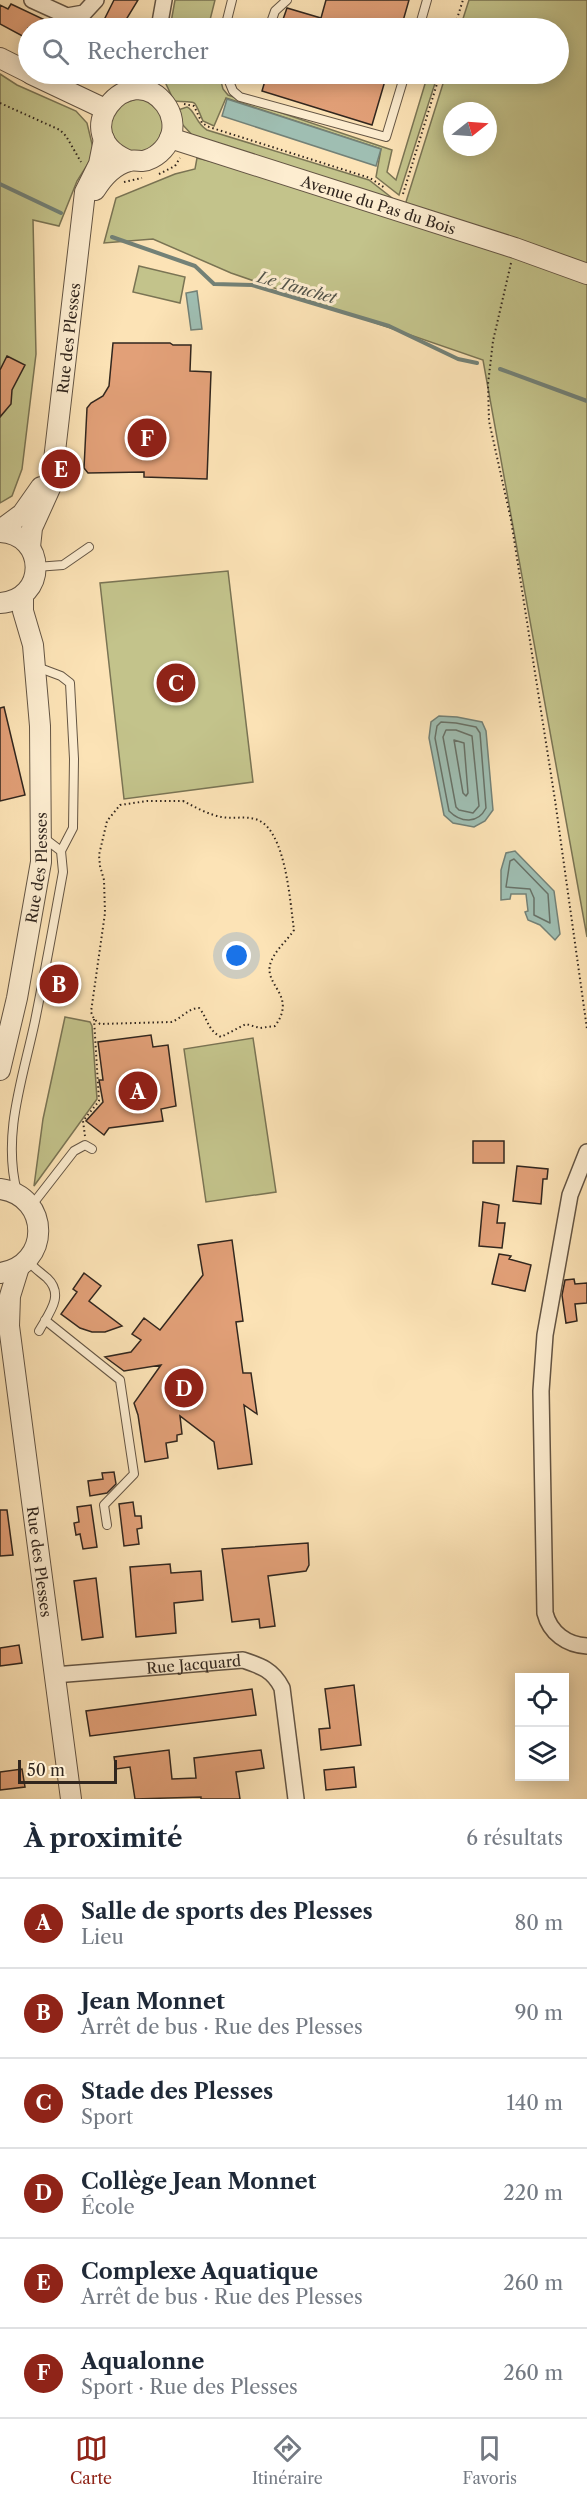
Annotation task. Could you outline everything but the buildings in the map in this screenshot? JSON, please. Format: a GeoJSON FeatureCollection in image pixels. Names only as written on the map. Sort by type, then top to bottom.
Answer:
{"type":"FeatureCollection","features":[{"type":"Feature","properties":{"kind":"street"},"geometry":{"type":"LineString","coordinates":[[32,0],[67,16],[84,14],[96,0]]}},
{"type":"Feature","properties":{"kind":"street"},"geometry":{"type":"LineString","coordinates":[[161,18],[164,0]]}},
{"type":"Feature","properties":{"kind":"street"},"geometry":{"type":"LineString","coordinates":[[0,58],[18,67]]}},
{"type":"Feature","properties":{"kind":"street"},"geometry":{"type":"LineString","coordinates":[[52,84],[105,110]]}},
{"type":"Feature","properties":{"kind":"street"},"geometry":{"type":"LineString","coordinates":[[143,84],[111,101],[102,119],[104,139],[110,149],[130,160],[143,161],[154,157],[164,149],[170,138],[172,119],[169,109],[150,84]]}},
{"type":"Feature","properties":{"kind":"street","name":"Avenue du Pas du Bois"},"geometry":{"type":"LineString","coordinates":[[170,138],[515,248],[587,274]]}},
{"type":"Feature","properties":{"kind":"street","name":"Rue des Plesses"},"geometry":{"type":"LineString","coordinates":[[30,547],[32,528],[51,486],[51,469],[87,185],[99,164],[104,139]]}},
{"type":"Feature","properties":{"kind":"street","name":"Rue des Plesses"},"geometry":{"type":"LineString","coordinates":[[85,206],[104,177],[130,160]]}},
{"type":"Feature","properties":{"kind":"street","name":"Rue des Plesses"},"geometry":{"type":"LineString","coordinates":[[0,531],[27,508],[51,469]]}},
{"type":"Feature","properties":{"kind":"street"},"geometry":{"type":"LineString","coordinates":[[0,531],[16,535],[30,547],[36,567],[33,583],[23,595],[13,601],[0,604]]}},
{"type":"Feature","properties":{"kind":"street","name":"Rue des Plesses"},"geometry":{"type":"LineString","coordinates":[[0,1070],[34,908],[41,862],[41,736],[33,645],[23,611],[23,595]]}},
{"type":"Feature","properties":{"kind":"street","name":"Rue des Plesses"},"geometry":{"type":"LineString","coordinates":[[0,604],[16,624],[33,665]]}},
{"type":"Feature","properties":{"kind":"street"},"geometry":{"type":"LineString","coordinates":[[587,1152],[570,1195],[561,1236],[545,1335],[541,1391],[545,1613],[547,1621],[559,1636],[578,1645],[587,1646]]}},
{"type":"Feature","properties":{"kind":"street","name":"Rue des Plesses"},"geometry":{"type":"LineString","coordinates":[[12,1191],[38,1224],[39,1234],[33,1252],[15,1267],[10,1296],[9,1326],[71,1799]]}},
{"type":"Feature","properties":{"kind":"street","name":"Rue des Plesses"},"geometry":{"type":"LineString","coordinates":[[0,1296],[9,1326]]}},
{"type":"Feature","properties":{"kind":"street","name":"Rue Jacquard"},"geometry":{"type":"LineString","coordinates":[[54,1675],[243,1660],[261,1666],[273,1673],[282,1688],[296,1799]]}},
{"type":"Feature","properties":{"kind":"lane"},"geometry":{"type":"LineString","coordinates":[[228,18],[232,0]]}},
{"type":"Feature","properties":{"kind":"lane"},"geometry":{"type":"LineString","coordinates":[[273,18],[275,11],[287,0]]}},
{"type":"Feature","properties":{"kind":"lane"},"geometry":{"type":"LineString","coordinates":[[422,18],[427,0]]}},
{"type":"Feature","properties":{"kind":"lane"},"geometry":{"type":"LineString","coordinates":[[230,84],[233,91],[240,97],[386,137],[402,84]]}},
{"type":"Feature","properties":{"kind":"lane"},"geometry":{"type":"LineString","coordinates":[[36,567],[69,563],[88,547]]}},
{"type":"Feature","properties":{"kind":"lane"},"geometry":{"type":"LineString","coordinates":[[12,1191],[13,1118],[63,872],[61,851],[73,828],[74,759],[70,683],[61,676],[33,665]]}},
{"type":"Feature","properties":{"kind":"lane"},"geometry":{"type":"LineString","coordinates":[[42,836],[61,851]]}},
{"type":"Feature","properties":{"kind":"lane"},"geometry":{"type":"LineString","coordinates":[[12,1191],[74,1151],[88,1147]]}},
{"type":"Feature","properties":{"kind":"lane"},"geometry":{"type":"LineString","coordinates":[[15,1267],[48,1279],[56,1290],[56,1299],[39,1331]]}},
{"type":"Feature","properties":{"kind":"lane"},"geometry":{"type":"LineString","coordinates":[[45,1320],[120,1380],[134,1474],[104,1505],[107,1525]]}},
{"type":"Feature","properties":{"kind":"path"},"geometry":{"type":"LineString","coordinates":[[457,18],[463,0]]}},
{"type":"Feature","properties":{"kind":"path"},"geometry":{"type":"LineString","coordinates":[[401,200],[437,84]]}},
{"type":"Feature","properties":{"kind":"path"},"geometry":{"type":"LineString","coordinates":[[0,103],[60,130],[82,162]]}},
{"type":"Feature","properties":{"kind":"path"},"geometry":{"type":"LineString","coordinates":[[195,127],[200,118]]}},
{"type":"Feature","properties":{"kind":"path"},"geometry":{"type":"LineString","coordinates":[[515,248],[492,349],[488,384],[489,421],[511,520],[555,800],[587,1029]]}},
{"type":"Feature","properties":{"kind":"path"},"geometry":{"type":"LineString","coordinates":[[88,1147],[83,1121],[99,1101],[94,1019],[91,1012],[106,893],[99,855],[107,821],[120,805],[133,802],[183,801],[221,817],[257,819],[268,828],[277,841],[280,851],[294,930],[269,965],[270,975],[283,1002],[282,1016],[275,1026],[260,1028],[246,1024],[221,1036],[212,1033],[206,1016],[199,1008],[193,1008],[171,1022],[100,1024],[94,1019]]}},
{"type":"Feature","properties":{"kind":"green space"},"geometry":{"type":"Polygon","coordinates":[[[175,0],[215,0],[210,18],[172,18],[175,0]]]}},
{"type":"Feature","properties":{"kind":"green space"},"geometry":{"type":"Polygon","coordinates":[[[469,0],[587,0],[587,937],[483,360],[231,273],[153,239],[104,243],[116,198],[175,174],[195,169],[197,158],[239,168],[401,218],[443,84],[569,84],[569,18],[463,18],[469,0]]]}},
{"type":"Feature","properties":{"kind":"green space"},"geometry":{"type":"Polygon","coordinates":[[[0,74],[17,85],[76,111],[87,123],[93,148],[91,159],[77,181],[59,226],[33,220],[36,354],[22,469],[12,496],[0,503],[0,74]]]}},
{"type":"Feature","properties":{"kind":"green space"},"geometry":{"type":"Polygon","coordinates":[[[166,84],[222,84],[228,95],[392,150],[387,172],[396,180],[425,84],[435,84],[399,195],[376,177],[381,149],[226,98],[214,126],[203,121],[196,104],[174,101],[166,84]]]}},
{"type":"Feature","properties":{"kind":"green space"},"geometry":{"type":"Polygon","coordinates":[[[143,97],[164,116],[163,132],[159,143],[150,150],[135,155],[111,140],[111,120],[114,109],[118,106],[143,97]]]}},
{"type":"Feature","properties":{"kind":"green space"},"geometry":{"type":"Polygon","coordinates":[[[187,107],[207,130],[369,180],[396,201],[194,137],[181,123],[178,110],[187,107]]]}},
{"type":"Feature","properties":{"kind":"green space"},"geometry":{"type":"Polygon","coordinates":[[[139,266],[185,277],[180,303],[133,292],[139,266]]]}},
{"type":"Feature","properties":{"kind":"green space"},"geometry":{"type":"Polygon","coordinates":[[[228,571],[253,782],[124,799],[100,583],[228,571]]]}},
{"type":"Feature","properties":{"kind":"green space"},"geometry":{"type":"Polygon","coordinates":[[[65,1017],[90,1022],[92,1026],[97,1099],[34,1186],[43,1119],[65,1017]]]}},
{"type":"Feature","properties":{"kind":"green space"},"geometry":{"type":"Polygon","coordinates":[[[253,1038],[276,1192],[206,1202],[184,1049],[253,1038]]]}},
{"type":"Feature","properties":{"kind":"water"},"geometry":{"type":"Polygon","coordinates":[[[227,99],[381,149],[376,166],[222,116],[227,99]]]}},
{"type":"Feature","properties":{"kind":"water"},"geometry":{"type":"Polygon","coordinates":[[[197,291],[202,329],[191,330],[186,293],[197,291]]]}},
{"type":"Feature","properties":{"kind":"water"},"geometry":{"type":"Polygon","coordinates":[[[439,716],[482,722],[486,731],[493,810],[485,821],[474,827],[453,823],[444,815],[429,738],[431,722],[439,716]]]}},
{"type":"Feature","properties":{"kind":"water"},"geometry":{"type":"Polygon","coordinates":[[[515,851],[554,891],[560,934],[555,940],[540,925],[528,920],[525,912],[528,911],[526,894],[511,894],[510,899],[501,900],[501,870],[506,853],[515,851]]]}},
{"type":"Feature","properties":{"kind":"waterway","name":"Le Tanchet"},"geometry":{"type":"LineString","coordinates":[[0,184],[61,213]]}},
{"type":"Feature","properties":{"kind":"waterway","name":"Le Tanchet"},"geometry":{"type":"LineString","coordinates":[[112,237],[195,266],[214,284],[252,285],[389,326],[458,359],[477,363]]}},
{"type":"Feature","properties":{"kind":"waterway","name":"Le Tanchet"},"geometry":{"type":"LineString","coordinates":[[500,369],[587,401]]}},
{"type":"Feature","properties":{"kind":"place","name":"Aqualonne"},"geometry":{"type":"Point","coordinates":[147,438]}},
{"type":"Feature","properties":{"kind":"place","name":"Complexe Aquatique"},"geometry":{"type":"Point","coordinates":[61,469]}},
{"type":"Feature","properties":{"kind":"place","name":"Stade des Plesses"},"geometry":{"type":"Point","coordinates":[176,683]}},
{"type":"Feature","properties":{"kind":"place","name":"Jean Monnet"},"geometry":{"type":"Point","coordinates":[59,984]}},
{"type":"Feature","properties":{"kind":"place","name":"Salle de sports des Plesses"},"geometry":{"type":"Point","coordinates":[138,1091]}},
{"type":"Feature","properties":{"kind":"place","name":"Collège Jean Monnet"},"geometry":{"type":"Point","coordinates":[184,1388]}}]}
